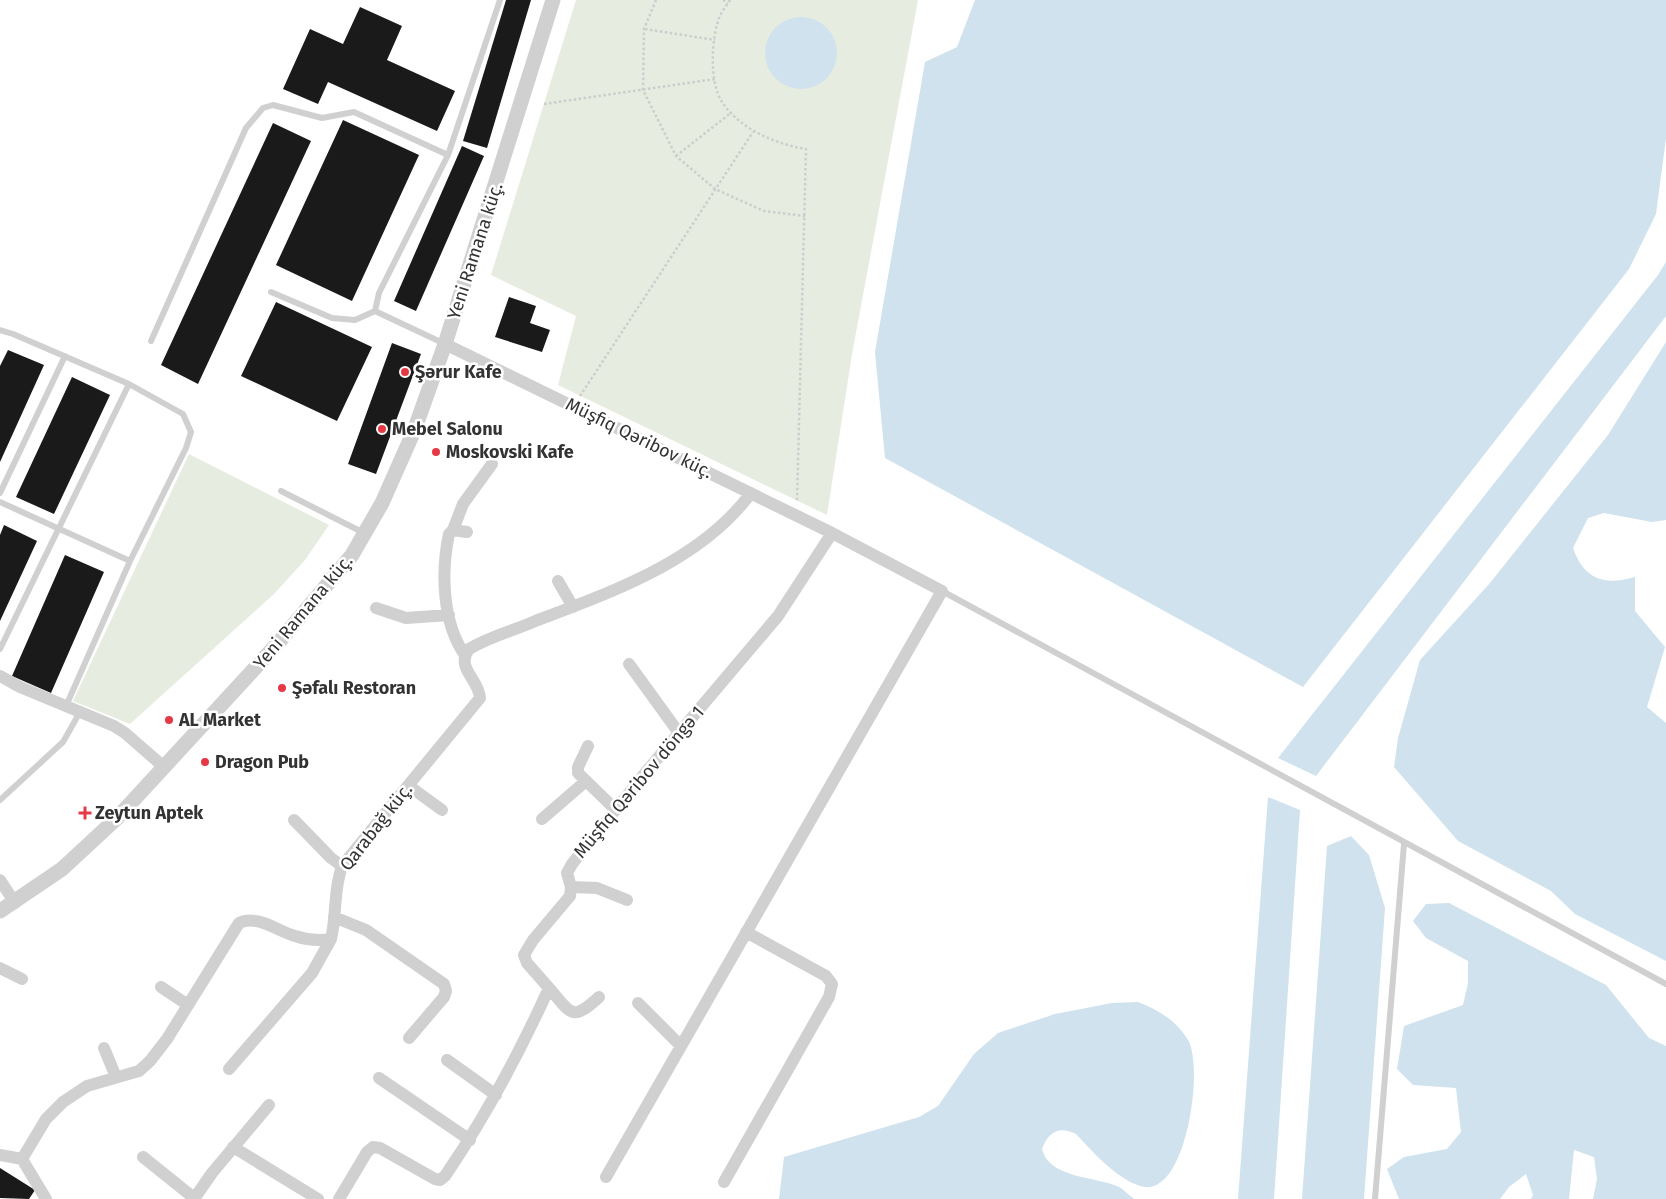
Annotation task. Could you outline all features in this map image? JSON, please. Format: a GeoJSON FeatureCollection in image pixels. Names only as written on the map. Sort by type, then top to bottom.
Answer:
{"type":"FeatureCollection","features":[{"type":"Feature","properties":{"kind":"street","name":"Yeni Ramana küç."},"geometry":{"type":"LineString","coordinates":[[0,911],[15,903],[90,845],[164,767],[330,584],[365,534],[394,479],[445,344],[553,0]]}},
{"type":"Feature","properties":{"kind":"street","name":"Müşfiq Qəribov küç."},"geometry":{"type":"LineString","coordinates":[[445,344],[832,533],[942,591]]}},
{"type":"Feature","properties":{"kind":"street","name":"Qarabağ küç."},"geometry":{"type":"LineString","coordinates":[[331,939],[336,886],[342,866],[480,698],[480,689],[464,666],[465,655],[452,633],[445,591],[447,542],[463,504],[492,464]]}},
{"type":"Feature","properties":{"kind":"street"},"geometry":{"type":"LineString","coordinates":[[465,655],[476,645],[573,607],[640,578],[675,559],[712,535],[736,512],[751,493]]}},
{"type":"Feature","properties":{"kind":"street"},"geometry":{"type":"LineString","coordinates":[[453,530],[467,532]]}},
{"type":"Feature","properties":{"kind":"street","name":"Müşfiq Qəribov döngə 1"},"geometry":{"type":"LineString","coordinates":[[572,887],[567,873],[572,864],[679,732],[778,616],[832,533]]}},
{"type":"Feature","properties":{"kind":"street"},"geometry":{"type":"LineString","coordinates":[[558,581],[573,607]]}},
{"type":"Feature","properties":{"kind":"street"},"geometry":{"type":"LineString","coordinates":[[606,1177],[942,591]]}},
{"type":"Feature","properties":{"kind":"street"},"geometry":{"type":"LineString","coordinates":[[376,608],[406,618],[449,616]]}},
{"type":"Feature","properties":{"kind":"street"},"geometry":{"type":"LineString","coordinates":[[629,664],[679,732]]}},
{"type":"Feature","properties":{"kind":"street"},"geometry":{"type":"LineString","coordinates":[[0,676],[125,733],[164,767]]}},
{"type":"Feature","properties":{"kind":"street"},"geometry":{"type":"LineString","coordinates":[[588,746],[578,767],[578,773],[616,810]]}},
{"type":"Feature","properties":{"kind":"street"},"geometry":{"type":"LineString","coordinates":[[542,819],[586,780]]}},
{"type":"Feature","properties":{"kind":"street"},"geometry":{"type":"LineString","coordinates":[[408,786],[442,810]]}},
{"type":"Feature","properties":{"kind":"street"},"geometry":{"type":"LineString","coordinates":[[294,820],[330,858],[342,866]]}},
{"type":"Feature","properties":{"kind":"street"},"geometry":{"type":"LineString","coordinates":[[0,880],[15,903]]}},
{"type":"Feature","properties":{"kind":"street"},"geometry":{"type":"LineString","coordinates":[[599,997],[583,1012],[577,1014],[570,1012],[527,963],[524,955],[533,940],[570,896],[572,887],[597,888],[627,900]]}},
{"type":"Feature","properties":{"kind":"street"},"geometry":{"type":"LineString","coordinates":[[334,917],[366,930],[444,984],[446,991],[444,997],[409,1038]]}},
{"type":"Feature","properties":{"kind":"street"},"geometry":{"type":"LineString","coordinates":[[22,1159],[54,1110],[87,1086],[139,1071],[150,1062],[239,924],[247,920],[255,920],[296,937],[320,941],[331,939]]}},
{"type":"Feature","properties":{"kind":"street"},"geometry":{"type":"LineString","coordinates":[[724,1182],[829,997],[832,984],[826,976],[746,932]]}},
{"type":"Feature","properties":{"kind":"street"},"geometry":{"type":"LineString","coordinates":[[229,1069],[312,973],[331,939]]}},
{"type":"Feature","properties":{"kind":"street"},"geometry":{"type":"LineString","coordinates":[[0,968],[22,979]]}},
{"type":"Feature","properties":{"kind":"street"},"geometry":{"type":"LineString","coordinates":[[161,988],[188,1005]]}},
{"type":"Feature","properties":{"kind":"street"},"geometry":{"type":"LineString","coordinates":[[339,1199],[367,1152],[373,1147],[380,1148],[435,1179],[440,1180],[445,1176],[470,1140],[523,1046],[548,988]]}},
{"type":"Feature","properties":{"kind":"street"},"geometry":{"type":"LineString","coordinates":[[638,1003],[681,1046]]}},
{"type":"Feature","properties":{"kind":"street"},"geometry":{"type":"LineString","coordinates":[[104,1048],[116,1077]]}},
{"type":"Feature","properties":{"kind":"street"},"geometry":{"type":"LineString","coordinates":[[448,1060],[496,1095]]}},
{"type":"Feature","properties":{"kind":"street"},"geometry":{"type":"LineString","coordinates":[[379,1078],[470,1140]]}},
{"type":"Feature","properties":{"kind":"street"},"geometry":{"type":"LineString","coordinates":[[143,1157],[194,1199],[233,1147],[269,1104]]}},
{"type":"Feature","properties":{"kind":"street"},"geometry":{"type":"LineString","coordinates":[[233,1147],[318,1199]]}},
{"type":"Feature","properties":{"kind":"street"},"geometry":{"type":"LineString","coordinates":[[0,1154],[22,1159],[46,1199]]}},
{"type":"Feature","properties":{"kind":"lane"},"geometry":{"type":"LineString","coordinates":[[375,311],[379,293],[448,155],[500,0]]}},
{"type":"Feature","properties":{"kind":"lane"},"geometry":{"type":"LineString","coordinates":[[151,341],[246,128],[263,108],[273,105],[322,118],[354,112],[448,155]]}},
{"type":"Feature","properties":{"kind":"lane"},"geometry":{"type":"LineString","coordinates":[[271,292],[332,318],[355,320],[375,311],[445,344]]}},
{"type":"Feature","properties":{"kind":"lane"},"geometry":{"type":"LineString","coordinates":[[0,330],[129,384],[183,414],[191,432],[186,448],[130,560],[66,706]]}},
{"type":"Feature","properties":{"kind":"lane"},"geometry":{"type":"LineString","coordinates":[[0,493],[65,356]]}},
{"type":"Feature","properties":{"kind":"lane"},"geometry":{"type":"LineString","coordinates":[[0,649],[129,384]]}},
{"type":"Feature","properties":{"kind":"lane"},"geometry":{"type":"LineString","coordinates":[[282,491],[365,534]]}},
{"type":"Feature","properties":{"kind":"lane"},"geometry":{"type":"LineString","coordinates":[[0,502],[130,560]]}},
{"type":"Feature","properties":{"kind":"lane"},"geometry":{"type":"LineString","coordinates":[[942,591],[1404,844],[1666,984]]}},
{"type":"Feature","properties":{"kind":"lane"},"geometry":{"type":"LineString","coordinates":[[0,800],[63,742],[80,712]]}},
{"type":"Feature","properties":{"kind":"lane"},"geometry":{"type":"LineString","coordinates":[[1376,1199],[1404,844]]}},
{"type":"Feature","properties":{"kind":"path"},"geometry":{"type":"LineString","coordinates":[[656,0],[644,29],[643,90],[676,156],[715,189],[764,211],[805,216]]}},
{"type":"Feature","properties":{"kind":"path"},"geometry":{"type":"LineString","coordinates":[[724,0],[729,2],[720,16],[711,62],[721,101],[753,132],[790,146],[806,149],[797,501]]}},
{"type":"Feature","properties":{"kind":"path"},"geometry":{"type":"LineString","coordinates":[[644,29],[715,40]]}},
{"type":"Feature","properties":{"kind":"path"},"geometry":{"type":"LineString","coordinates":[[544,104],[715,79]]}},
{"type":"Feature","properties":{"kind":"path"},"geometry":{"type":"LineString","coordinates":[[676,156],[732,112]]}},
{"type":"Feature","properties":{"kind":"path"},"geometry":{"type":"LineString","coordinates":[[580,396],[753,132]]}},
{"type":"Feature","properties":{"kind":"shaded area"},"geometry":{"type":"Polygon","coordinates":[[[576,0],[918,0],[852,354],[827,515],[558,385],[576,316],[491,275],[576,0]]]}},
{"type":"Feature","properties":{"kind":"shaded area"},"geometry":{"type":"Polygon","coordinates":[[[189,454],[329,525],[305,560],[274,594],[130,724],[73,701],[189,454]]]}},
{"type":"Feature","properties":{"kind":"water"},"geometry":{"type":"Polygon","coordinates":[[[975,0],[1666,0],[1666,138],[1656,214],[1629,269],[1303,687],[885,458],[875,352],[925,62],[957,47],[975,0]]]}},
{"type":"Feature","properties":{"kind":"water"},"geometry":{"type":"Polygon","coordinates":[[[801,17],[821,23],[831,33],[837,53],[831,73],[821,83],[801,89],[781,83],[771,73],[765,53],[771,33],[781,23],[801,17]]]}},
{"type":"Feature","properties":{"kind":"water"},"geometry":{"type":"Polygon","coordinates":[[[1666,262],[1666,316],[1316,776],[1278,758],[1658,275],[1666,262]]]}},
{"type":"Feature","properties":{"kind":"water"},"geometry":{"type":"Polygon","coordinates":[[[1666,342],[1666,520],[1652,522],[1604,513],[1588,518],[1573,548],[1583,567],[1596,578],[1613,581],[1635,577],[1635,611],[1665,647],[1647,707],[1666,723],[1666,961],[1575,914],[1551,891],[1458,841],[1394,767],[1398,738],[1420,660],[1490,583],[1608,435],[1666,342]]]}},
{"type":"Feature","properties":{"kind":"water"},"geometry":{"type":"Polygon","coordinates":[[[1268,797],[1300,810],[1274,1199],[1238,1199],[1268,797]]]}},
{"type":"Feature","properties":{"kind":"water"},"geometry":{"type":"Polygon","coordinates":[[[1351,836],[1369,855],[1385,908],[1364,1199],[1302,1199],[1327,846],[1351,836]]]}},
{"type":"Feature","properties":{"kind":"water"},"geometry":{"type":"Polygon","coordinates":[[[1449,903],[1606,985],[1649,1038],[1666,1046],[1666,1199],[1593,1199],[1597,1179],[1594,1157],[1574,1150],[1569,1199],[1531,1199],[1533,1195],[1526,1174],[1509,1187],[1500,1199],[1399,1199],[1387,1169],[1404,1157],[1447,1149],[1461,1132],[1456,1088],[1413,1085],[1397,1069],[1404,1026],[1463,1005],[1468,983],[1468,961],[1426,938],[1413,921],[1426,904],[1449,903]]]}},
{"type":"Feature","properties":{"kind":"water"},"geometry":{"type":"Polygon","coordinates":[[[1138,1002],[1153,1008],[1172,1021],[1188,1040],[1192,1054],[1194,1075],[1188,1126],[1181,1150],[1172,1170],[1160,1183],[1145,1187],[1136,1184],[1126,1180],[1108,1166],[1076,1134],[1064,1130],[1051,1134],[1042,1149],[1046,1159],[1063,1171],[1109,1183],[1119,1187],[1134,1199],[779,1199],[784,1157],[919,1117],[938,1106],[974,1054],[998,1033],[1055,1014],[1112,1003],[1138,1002]]]}},
{"type":"Feature","properties":{"kind":"building"},"geometry":{"type":"Polygon","coordinates":[[[506,0],[531,0],[487,148],[463,141],[506,0]]]}},
{"type":"Feature","properties":{"kind":"building"},"geometry":{"type":"Polygon","coordinates":[[[360,7],[402,26],[387,60],[455,91],[437,131],[328,82],[318,104],[283,89],[310,29],[343,44],[360,7]]]}},
{"type":"Feature","properties":{"kind":"building"},"geometry":{"type":"Polygon","coordinates":[[[343,120],[419,155],[352,301],[276,265],[343,120]]]}},
{"type":"Feature","properties":{"kind":"building"},"geometry":{"type":"Polygon","coordinates":[[[273,123],[311,141],[198,384],[161,365],[273,123]]]}},
{"type":"Feature","properties":{"kind":"building"},"geometry":{"type":"Polygon","coordinates":[[[462,146],[484,156],[416,311],[394,301],[462,146]]]}},
{"type":"Feature","properties":{"kind":"building"},"geometry":{"type":"Polygon","coordinates":[[[509,297],[536,306],[530,323],[550,330],[542,352],[495,337],[509,297]]]}},
{"type":"Feature","properties":{"kind":"building"},"geometry":{"type":"Polygon","coordinates":[[[276,302],[372,347],[337,421],[241,376],[276,302]]]}},
{"type":"Feature","properties":{"kind":"building"},"geometry":{"type":"Polygon","coordinates":[[[392,343],[421,354],[376,474],[348,464],[392,343]]]}},
{"type":"Feature","properties":{"kind":"building"},"geometry":{"type":"Polygon","coordinates":[[[8,350],[44,365],[0,462],[0,366],[8,350]]]}},
{"type":"Feature","properties":{"kind":"building"},"geometry":{"type":"Polygon","coordinates":[[[72,377],[110,395],[54,514],[16,497],[72,377]]]}},
{"type":"Feature","properties":{"kind":"building"},"geometry":{"type":"Polygon","coordinates":[[[4,525],[37,541],[0,621],[0,535],[4,525]]]}},
{"type":"Feature","properties":{"kind":"building"},"geometry":{"type":"Polygon","coordinates":[[[65,555],[104,572],[51,693],[12,676],[65,555]]]}},
{"type":"Feature","properties":{"kind":"building"},"geometry":{"type":"Polygon","coordinates":[[[0,1168],[35,1190],[29,1199],[0,1198],[0,1168]]]}},
{"type":"Feature","properties":{"kind":"place","name":"Şərur Kafe"},"geometry":{"type":"Point","coordinates":[405,372]}},
{"type":"Feature","properties":{"kind":"place","name":"Mebel Salonu"},"geometry":{"type":"Point","coordinates":[382,429]}},
{"type":"Feature","properties":{"kind":"place","name":"Moskovski Kafe"},"geometry":{"type":"Point","coordinates":[436,452]}},
{"type":"Feature","properties":{"kind":"place","name":"Şəfalı Restoran"},"geometry":{"type":"Point","coordinates":[282,688]}},
{"type":"Feature","properties":{"kind":"place","name":"AL Market"},"geometry":{"type":"Point","coordinates":[169,720]}},
{"type":"Feature","properties":{"kind":"place","name":"Dragon Pub"},"geometry":{"type":"Point","coordinates":[205,762]}},
{"type":"Feature","properties":{"kind":"place","name":"Zeytun Aptek"},"geometry":{"type":"Point","coordinates":[85,813]}}]}
